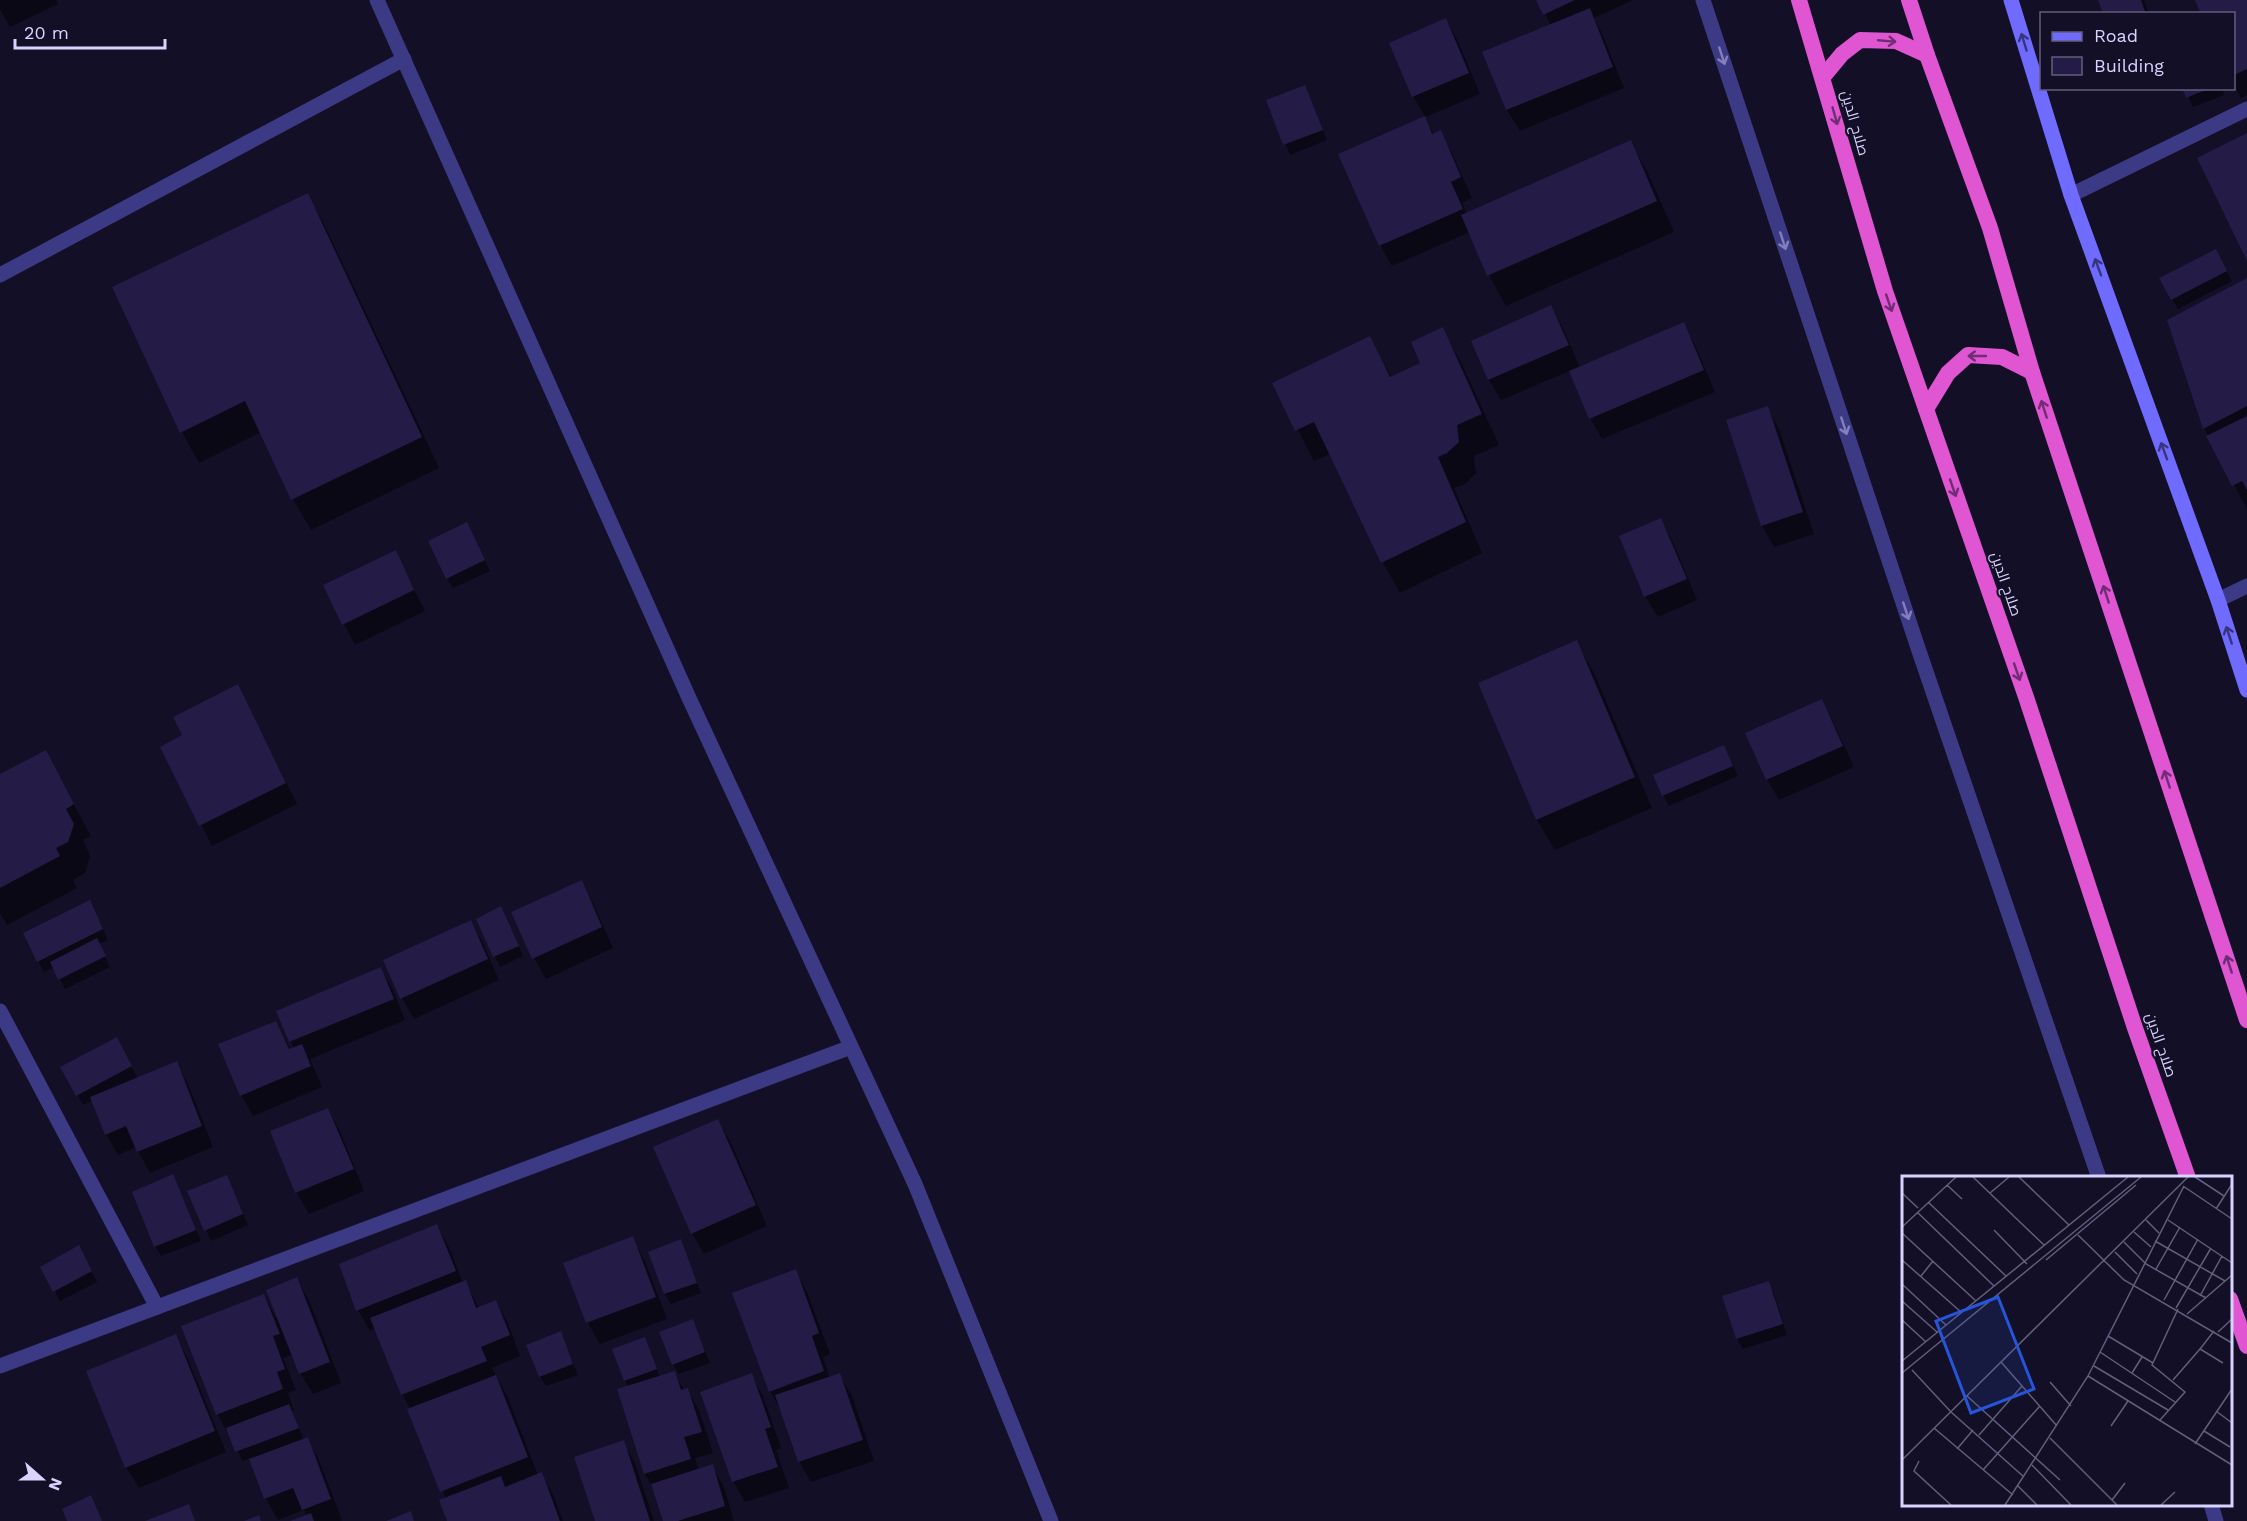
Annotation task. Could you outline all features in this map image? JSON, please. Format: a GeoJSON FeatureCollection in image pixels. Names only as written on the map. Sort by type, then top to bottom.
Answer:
{"type":"FeatureCollection","features":[{"type":"Feature","properties":{"kind":"highway","name":"صلاح الدين"},"geometry":{"type":"LineString","coordinates":[[1799,0],[1885,291],[2026,697],[2187,1176]]}},
{"type":"Feature","properties":{"kind":"highway"},"geometry":{"type":"LineString","coordinates":[[1909,0],[1990,228],[2032,372],[2247,1020]]}},
{"type":"Feature","properties":{"kind":"highway"},"geometry":{"type":"LineString","coordinates":[[1823,77],[1842,54],[1860,40],[1896,41],[1927,55]]}},
{"type":"Feature","properties":{"kind":"highway"},"geometry":{"type":"LineString","coordinates":[[1926,409],[1948,373],[1968,355],[2002,357],[2032,372]]}},
{"type":"Feature","properties":{"kind":"highway"},"geometry":{"type":"LineString","coordinates":[[2232,1305],[2247,1347]]}},
{"type":"Feature","properties":{"kind":"main road"},"geometry":{"type":"LineString","coordinates":[[2011,0],[2071,195],[2218,600],[2247,690]]}},
{"type":"Feature","properties":{"kind":"street"},"geometry":{"type":"LineString","coordinates":[[377,0],[689,698],[915,1184],[1051,1521]]}},
{"type":"Feature","properties":{"kind":"street"},"geometry":{"type":"LineString","coordinates":[[1703,0],[1922,659],[2098,1176]]}},
{"type":"Feature","properties":{"kind":"street"},"geometry":{"type":"LineString","coordinates":[[0,275],[404,59]]}},
{"type":"Feature","properties":{"kind":"street"},"geometry":{"type":"LineString","coordinates":[[2071,195],[2247,109]]}},
{"type":"Feature","properties":{"kind":"street"},"geometry":{"type":"LineString","coordinates":[[2218,600],[2247,586]]}},
{"type":"Feature","properties":{"kind":"street"},"geometry":{"type":"LineString","coordinates":[[0,1011],[157,1307]]}},
{"type":"Feature","properties":{"kind":"street"},"geometry":{"type":"LineString","coordinates":[[0,1366],[851,1047]]}},
{"type":"Feature","properties":{"kind":"street"},"geometry":{"type":"LineString","coordinates":[[2212,1506],[2216,1521]]}},
{"type":"Feature","properties":{"kind":"building"},"geometry":{"type":"Polygon","coordinates":[[[1536,0],[1575,0],[1543,15],[1536,0]]]}},
{"type":"Feature","properties":{"kind":"building"},"geometry":{"type":"Polygon","coordinates":[[[2098,0],[2141,0],[2145,12],[2102,12],[2098,0]]]}},
{"type":"Feature","properties":{"kind":"building"},"geometry":{"type":"Polygon","coordinates":[[[2195,0],[2247,0],[2247,69],[2235,75],[2235,12],[2200,12],[2195,0]]]}},
{"type":"Feature","properties":{"kind":"building"},"geometry":{"type":"Polygon","coordinates":[[[1590,8],[1613,67],[1506,110],[1482,52],[1590,8]]]}},
{"type":"Feature","properties":{"kind":"building"},"geometry":{"type":"Polygon","coordinates":[[[1446,18],[1469,73],[1412,97],[1389,43],[1446,18]]]}},
{"type":"Feature","properties":{"kind":"building"},"geometry":{"type":"Polygon","coordinates":[[[1305,85],[1323,130],[1283,145],[1266,100],[1305,85]]]}},
{"type":"Feature","properties":{"kind":"building"},"geometry":{"type":"Polygon","coordinates":[[[2183,90],[2206,90],[2186,98],[2183,90]]]}},
{"type":"Feature","properties":{"kind":"building"},"geometry":{"type":"Polygon","coordinates":[[[1425,116],[1432,134],[1441,130],[1461,177],[1451,182],[1463,209],[1379,246],[1338,154],[1425,116]]]}},
{"type":"Feature","properties":{"kind":"building"},"geometry":{"type":"Polygon","coordinates":[[[2247,133],[2247,261],[2197,158],[2247,133]]]}},
{"type":"Feature","properties":{"kind":"building"},"geometry":{"type":"Polygon","coordinates":[[[1631,140],[1657,201],[1487,276],[1461,215],[1631,140]]]}},
{"type":"Feature","properties":{"kind":"building"},"geometry":{"type":"Polygon","coordinates":[[[308,193],[422,437],[291,500],[245,401],[180,433],[112,287],[308,193]]]}},
{"type":"Feature","properties":{"kind":"building"},"geometry":{"type":"Polygon","coordinates":[[[2216,249],[2227,271],[2171,300],[2159,278],[2216,249]]]}},
{"type":"Feature","properties":{"kind":"building"},"geometry":{"type":"Polygon","coordinates":[[[2247,278],[2247,406],[2203,429],[2167,320],[2247,278]]]}},
{"type":"Feature","properties":{"kind":"building"},"geometry":{"type":"Polygon","coordinates":[[[1551,305],[1569,345],[1488,380],[1471,341],[1551,305]]]}},
{"type":"Feature","properties":{"kind":"building"},"geometry":{"type":"Polygon","coordinates":[[[1684,322],[1704,370],[1589,419],[1569,371],[1684,322]]]}},
{"type":"Feature","properties":{"kind":"building"},"geometry":{"type":"Polygon","coordinates":[[[1443,327],[1482,414],[1457,425],[1459,442],[1447,453],[1438,457],[1466,522],[1381,563],[1314,422],[1295,431],[1272,383],[1370,336],[1390,377],[1420,363],[1411,342],[1443,327]]]}},
{"type":"Feature","properties":{"kind":"building"},"geometry":{"type":"Polygon","coordinates":[[[1768,406],[1803,512],[1761,526],[1726,420],[1768,406]]]}},
{"type":"Feature","properties":{"kind":"building"},"geometry":{"type":"Polygon","coordinates":[[[2247,416],[2247,490],[2242,481],[2232,486],[2206,436],[2247,416]]]}},
{"type":"Feature","properties":{"kind":"building"},"geometry":{"type":"Polygon","coordinates":[[[1661,518],[1687,579],[1644,597],[1619,536],[1661,518]]]}},
{"type":"Feature","properties":{"kind":"building"},"geometry":{"type":"Polygon","coordinates":[[[467,522],[485,560],[446,579],[428,541],[467,522]]]}},
{"type":"Feature","properties":{"kind":"building"},"geometry":{"type":"Polygon","coordinates":[[[396,550],[414,590],[342,625],[323,585],[396,550]]]}},
{"type":"Feature","properties":{"kind":"building"},"geometry":{"type":"Polygon","coordinates":[[[1577,640],[1635,777],[1536,820],[1478,683],[1577,640]]]}},
{"type":"Feature","properties":{"kind":"building"},"geometry":{"type":"Polygon","coordinates":[[[238,684],[286,783],[199,826],[160,747],[182,735],[173,717],[238,684]]]}},
{"type":"Feature","properties":{"kind":"building"},"geometry":{"type":"Polygon","coordinates":[[[1822,699],[1843,746],[1766,780],[1745,733],[1822,699]]]}},
{"type":"Feature","properties":{"kind":"building"},"geometry":{"type":"Polygon","coordinates":[[[1724,745],[1733,766],[1662,796],[1653,775],[1724,745]]]}},
{"type":"Feature","properties":{"kind":"building"},"geometry":{"type":"Polygon","coordinates":[[[46,750],[74,804],[66,809],[74,824],[68,842],[56,848],[60,856],[0,888],[0,774],[46,750]]]}},
{"type":"Feature","properties":{"kind":"building"},"geometry":{"type":"Polygon","coordinates":[[[582,880],[602,927],[532,959],[511,912],[582,880]]]}},
{"type":"Feature","properties":{"kind":"building"},"geometry":{"type":"Polygon","coordinates":[[[90,900],[103,929],[37,962],[23,933],[90,900]]]}},
{"type":"Feature","properties":{"kind":"building"},"geometry":{"type":"Polygon","coordinates":[[[501,906],[519,946],[493,957],[476,919],[501,906]]]}},
{"type":"Feature","properties":{"kind":"building"},"geometry":{"type":"Polygon","coordinates":[[[471,920],[488,959],[400,999],[383,960],[471,920]]]}},
{"type":"Feature","properties":{"kind":"building"},"geometry":{"type":"Polygon","coordinates":[[[97,938],[106,956],[58,980],[50,962],[97,938]]]}},
{"type":"Feature","properties":{"kind":"building"},"geometry":{"type":"Polygon","coordinates":[[[381,967],[394,999],[289,1042],[276,1011],[381,967]]]}},
{"type":"Feature","properties":{"kind":"building"},"geometry":{"type":"Polygon","coordinates":[[[276,1021],[289,1049],[302,1044],[311,1066],[240,1096],[218,1044],[276,1021]]]}},
{"type":"Feature","properties":{"kind":"building"},"geometry":{"type":"Polygon","coordinates":[[[117,1037],[132,1066],[76,1096],[60,1067],[117,1037]]]}},
{"type":"Feature","properties":{"kind":"building"},"geometry":{"type":"Polygon","coordinates":[[[177,1061],[202,1126],[137,1152],[126,1126],[105,1135],[90,1097],[177,1061]]]}},
{"type":"Feature","properties":{"kind":"building"},"geometry":{"type":"Polygon","coordinates":[[[328,1108],[354,1169],[295,1193],[270,1131],[328,1108]]]}},
{"type":"Feature","properties":{"kind":"building"},"geometry":{"type":"Polygon","coordinates":[[[718,1119],[756,1205],[691,1234],[653,1147],[718,1119]]]}},
{"type":"Feature","properties":{"kind":"building"},"geometry":{"type":"Polygon","coordinates":[[[173,1174],[196,1230],[154,1247],[132,1192],[173,1174]]]}},
{"type":"Feature","properties":{"kind":"building"},"geometry":{"type":"Polygon","coordinates":[[[227,1175],[243,1214],[204,1231],[187,1191],[227,1175]]]}},
{"type":"Feature","properties":{"kind":"building"},"geometry":{"type":"Polygon","coordinates":[[[437,1224],[456,1271],[356,1311],[339,1264],[437,1224]]]}},
{"type":"Feature","properties":{"kind":"building"},"geometry":{"type":"Polygon","coordinates":[[[633,1236],[656,1297],[586,1323],[563,1263],[633,1236]]]}},
{"type":"Feature","properties":{"kind":"building"},"geometry":{"type":"Polygon","coordinates":[[[681,1239],[697,1283],[664,1294],[648,1252],[681,1239]]]}},
{"type":"Feature","properties":{"kind":"building"},"geometry":{"type":"Polygon","coordinates":[[[79,1245],[92,1271],[53,1292],[40,1267],[79,1245]]]}},
{"type":"Feature","properties":{"kind":"building"},"geometry":{"type":"Polygon","coordinates":[[[796,1269],[819,1333],[812,1336],[824,1371],[769,1392],[732,1293],[796,1269]]]}},
{"type":"Feature","properties":{"kind":"building"},"geometry":{"type":"Polygon","coordinates":[[[297,1277],[330,1362],[299,1374],[266,1290],[297,1277]]]}},
{"type":"Feature","properties":{"kind":"building"},"geometry":{"type":"Polygon","coordinates":[[[466,1280],[476,1308],[496,1300],[510,1335],[481,1347],[487,1361],[401,1395],[370,1318],[466,1280]]]}},
{"type":"Feature","properties":{"kind":"building"},"geometry":{"type":"Polygon","coordinates":[[[1769,1281],[1783,1324],[1736,1339],[1722,1296],[1769,1281]]]}},
{"type":"Feature","properties":{"kind":"building"},"geometry":{"type":"Polygon","coordinates":[[[264,1294],[280,1334],[273,1336],[285,1369],[277,1372],[283,1389],[216,1415],[181,1326],[264,1294]]]}},
{"type":"Feature","properties":{"kind":"building"},"geometry":{"type":"Polygon","coordinates":[[[693,1319],[705,1352],[672,1365],[659,1332],[693,1319]]]}},
{"type":"Feature","properties":{"kind":"building"},"geometry":{"type":"Polygon","coordinates":[[[561,1331],[573,1364],[539,1377],[526,1345],[561,1331]]]}},
{"type":"Feature","properties":{"kind":"building"},"geometry":{"type":"Polygon","coordinates":[[[176,1334],[215,1431],[125,1468],[86,1371],[176,1334]]]}},
{"type":"Feature","properties":{"kind":"building"},"geometry":{"type":"Polygon","coordinates":[[[645,1337],[657,1369],[624,1381],[612,1349],[645,1337]]]}},
{"type":"Feature","properties":{"kind":"building"},"geometry":{"type":"Polygon","coordinates":[[[675,1371],[681,1390],[688,1388],[702,1432],[684,1437],[691,1459],[644,1474],[617,1389],[675,1371]]]}},
{"type":"Feature","properties":{"kind":"building"},"geometry":{"type":"Polygon","coordinates":[[[752,1373],[771,1427],[765,1429],[778,1467],[732,1482],[700,1392],[752,1373]]]}},
{"type":"Feature","properties":{"kind":"building"},"geometry":{"type":"Polygon","coordinates":[[[840,1373],[863,1440],[798,1462],[775,1395],[840,1373]]]}},
{"type":"Feature","properties":{"kind":"building"},"geometry":{"type":"Polygon","coordinates":[[[496,1375],[528,1457],[440,1492],[407,1409],[496,1375]]]}},
{"type":"Feature","properties":{"kind":"building"},"geometry":{"type":"Polygon","coordinates":[[[289,1404],[299,1428],[235,1452],[226,1428],[289,1404]]]}},
{"type":"Feature","properties":{"kind":"building"},"geometry":{"type":"Polygon","coordinates":[[[308,1437],[331,1499],[302,1510],[293,1488],[264,1499],[249,1459],[308,1437]]]}},
{"type":"Feature","properties":{"kind":"building"},"geometry":{"type":"Polygon","coordinates":[[[624,1440],[650,1521],[595,1521],[574,1457],[624,1440]]]}},
{"type":"Feature","properties":{"kind":"building"},"geometry":{"type":"Polygon","coordinates":[[[713,1464],[725,1506],[678,1521],[663,1521],[651,1484],[713,1464]]]}},
{"type":"Feature","properties":{"kind":"building"},"geometry":{"type":"Polygon","coordinates":[[[542,1472],[560,1521],[447,1521],[439,1500],[501,1476],[505,1487],[542,1472]]]}},
{"type":"Feature","properties":{"kind":"building"},"geometry":{"type":"Polygon","coordinates":[[[91,1495],[102,1521],[67,1521],[62,1509],[91,1495]]]}},
{"type":"Feature","properties":{"kind":"building"},"geometry":{"type":"Polygon","coordinates":[[[189,1504],[195,1521],[145,1521],[189,1504]]]}},
{"type":"Feature","properties":{"kind":"building"},"geometry":{"type":"Polygon","coordinates":[[[411,1511],[414,1521],[386,1521],[411,1511]]]}},
{"type":"Feature","properties":{"kind":"building"},"geometry":{"type":"Polygon","coordinates":[[[311,1513],[314,1521],[290,1521],[311,1513]]]}},
{"type":"Feature","properties":{"kind":"building"},"geometry":{"type":"Polygon","coordinates":[[[259,1515],[261,1521],[244,1521],[259,1515]]]}}]}
